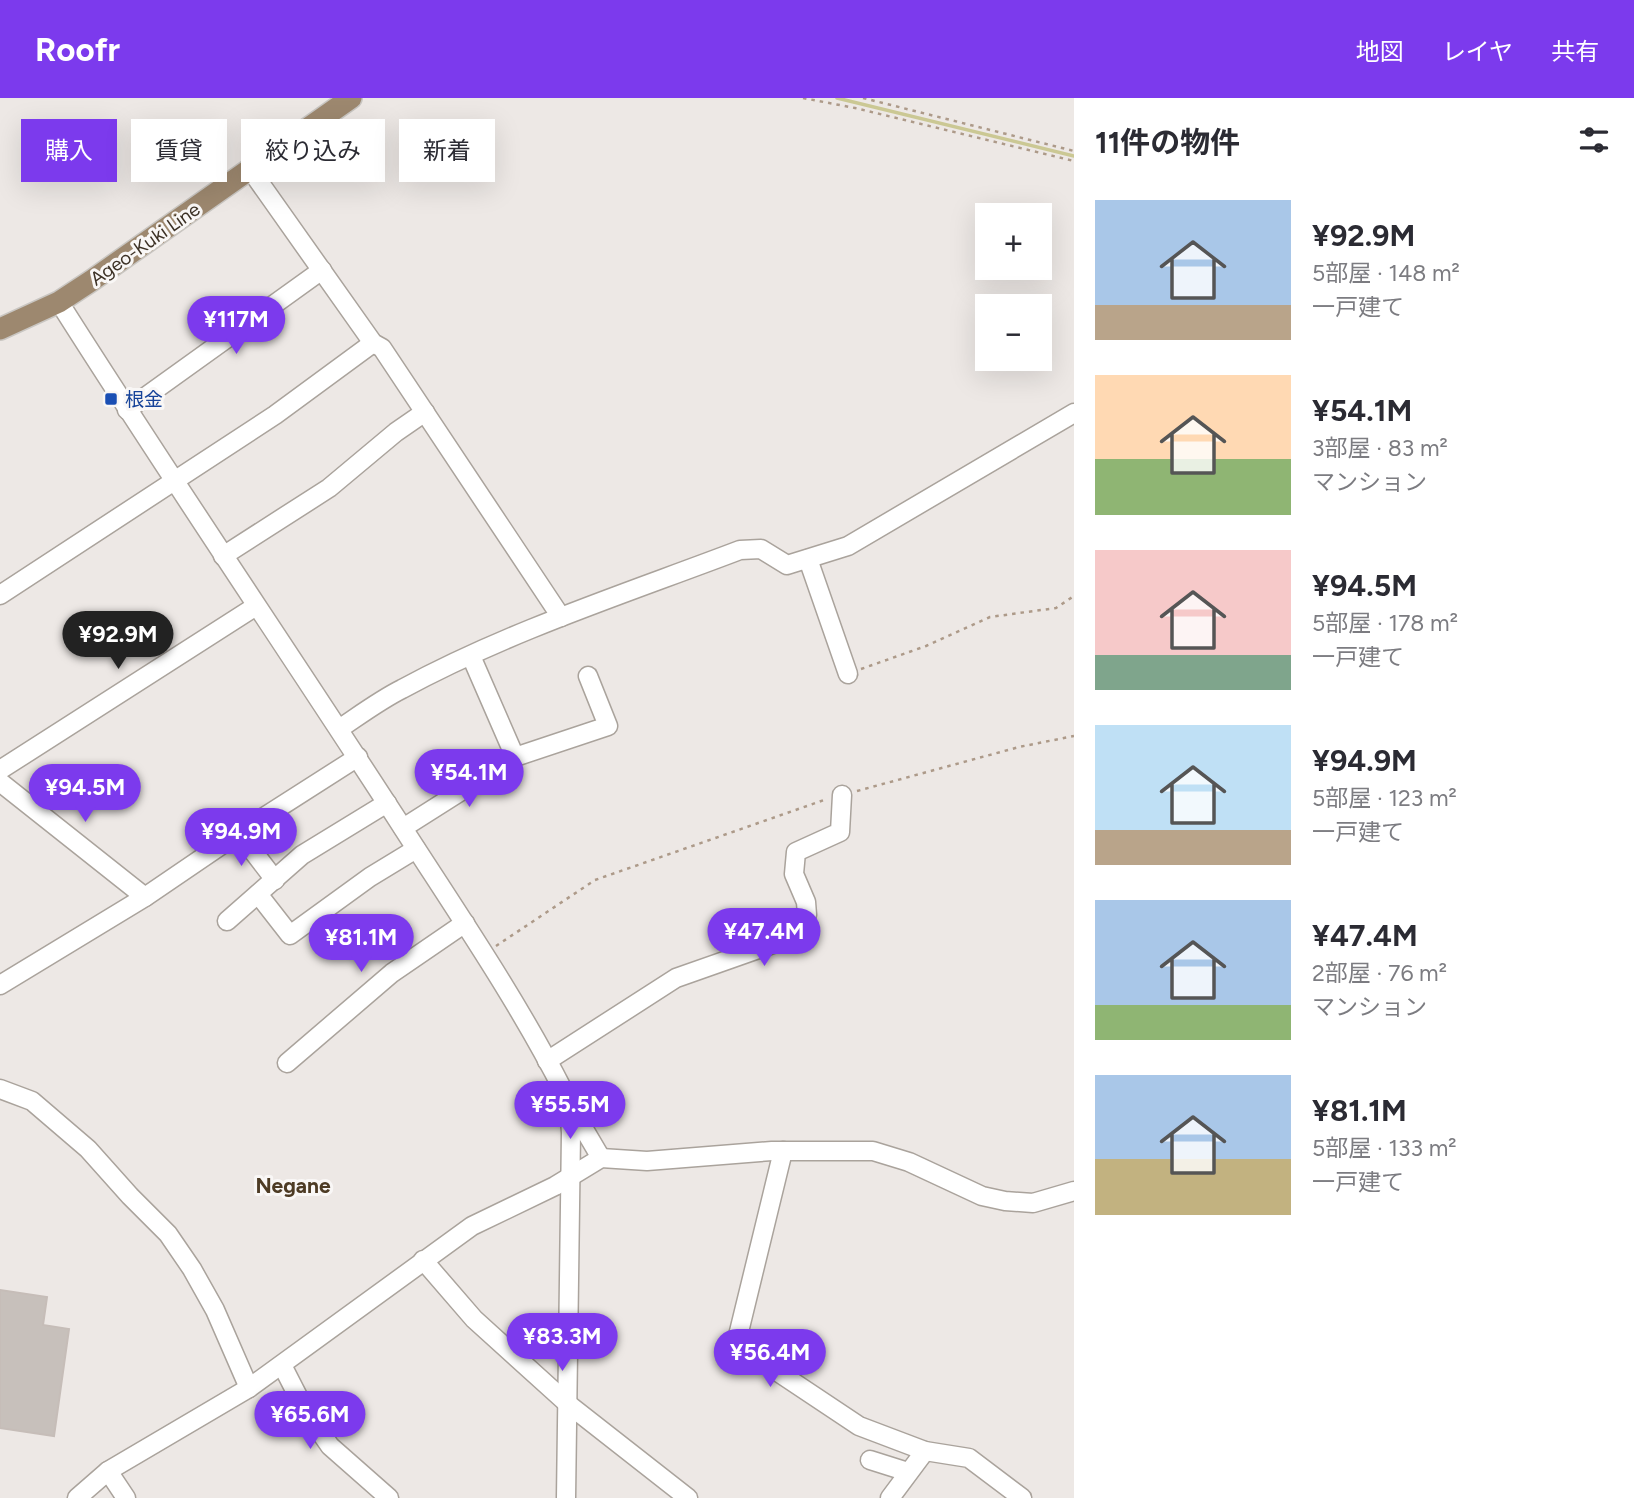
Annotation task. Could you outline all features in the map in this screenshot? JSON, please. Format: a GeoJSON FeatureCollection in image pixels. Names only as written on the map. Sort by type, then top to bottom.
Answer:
{"type":"FeatureCollection","features":[{"type":"Feature","properties":{"kind":"main road","name":"Ageo-Kuki Line"},"geometry":{"type":"LineString","coordinates":[[322,119],[351,98]]}},
{"type":"Feature","properties":{"kind":"main road","name":"Ageo-Kuki Line"},"geometry":{"type":"LineString","coordinates":[[0,328],[59,302],[241,176]]}},
{"type":"Feature","properties":{"kind":"street"},"geometry":{"type":"LineString","coordinates":[[259,182],[373,343],[382,348],[561,617]]}},
{"type":"Feature","properties":{"kind":"street"},"geometry":{"type":"LineString","coordinates":[[127,410],[321,270]]}},
{"type":"Feature","properties":{"kind":"street"},"geometry":{"type":"LineString","coordinates":[[59,302],[484,954],[601,1158]]}},
{"type":"Feature","properties":{"kind":"street"},"geometry":{"type":"LineString","coordinates":[[0,595],[275,415],[373,343]]}},
{"type":"Feature","properties":{"kind":"street"},"geometry":{"type":"LineString","coordinates":[[223,556],[329,488],[396,432],[425,412]]}},
{"type":"Feature","properties":{"kind":"street"},"geometry":{"type":"LineString","coordinates":[[339,729],[401,689],[471,656],[561,617],[740,550],[761,549],[787,565],[849,546],[1074,413]]}},
{"type":"Feature","properties":{"kind":"street"},"geometry":{"type":"LineString","coordinates":[[808,559],[848,674]]}},
{"type":"Feature","properties":{"kind":"street"},"geometry":{"type":"LineString","coordinates":[[0,770],[256,606]]}},
{"type":"Feature","properties":{"kind":"street"},"geometry":{"type":"LineString","coordinates":[[471,656],[515,757]]}},
{"type":"Feature","properties":{"kind":"street"},"geometry":{"type":"LineString","coordinates":[[403,828],[515,757],[608,726],[588,676]]}},
{"type":"Feature","properties":{"kind":"street"},"geometry":{"type":"LineString","coordinates":[[0,985],[145,897],[239,833],[358,758]]}},
{"type":"Feature","properties":{"kind":"street"},"geometry":{"type":"LineString","coordinates":[[0,782],[145,897]]}},
{"type":"Feature","properties":{"kind":"street"},"geometry":{"type":"LineString","coordinates":[[547,1060],[676,978],[788,939],[807,915],[806,902],[794,874],[796,852],[840,832],[842,795]]}},
{"type":"Feature","properties":{"kind":"street"},"geometry":{"type":"LineString","coordinates":[[227,921],[302,855],[387,803]]}},
{"type":"Feature","properties":{"kind":"street"},"geometry":{"type":"LineString","coordinates":[[239,833],[275,880]]}},
{"type":"Feature","properties":{"kind":"street"},"geometry":{"type":"LineString","coordinates":[[258,894],[290,935],[370,877],[416,849]]}},
{"type":"Feature","properties":{"kind":"street"},"geometry":{"type":"LineString","coordinates":[[287,1063],[392,973],[464,923]]}},
{"type":"Feature","properties":{"kind":"street"},"geometry":{"type":"LineString","coordinates":[[0,1089],[32,1101],[88,1149],[168,1234],[215,1310],[249,1388]]}},
{"type":"Feature","properties":{"kind":"street"},"geometry":{"type":"LineString","coordinates":[[566,1498],[571,1177],[569,1104]]}},
{"type":"Feature","properties":{"kind":"street"},"geometry":{"type":"LineString","coordinates":[[783,1151],[736,1344],[859,1426],[925,1451],[969,1458],[1022,1498]]}},
{"type":"Feature","properties":{"kind":"street"},"geometry":{"type":"LineString","coordinates":[[77,1498],[108,1471],[249,1388],[472,1226],[571,1177],[601,1158],[647,1161],[783,1151],[873,1151],[909,1162],[982,1196],[1004,1202],[1033,1203],[1074,1191]]}},
{"type":"Feature","properties":{"kind":"street"},"geometry":{"type":"LineString","coordinates":[[423,1260],[474,1319],[568,1404],[688,1498]]}},
{"type":"Feature","properties":{"kind":"street"},"geometry":{"type":"LineString","coordinates":[[282,1365],[305,1410],[330,1446],[389,1498]]}},
{"type":"Feature","properties":{"kind":"street"},"geometry":{"type":"LineString","coordinates":[[890,1498],[925,1451]]}},
{"type":"Feature","properties":{"kind":"street"},"geometry":{"type":"LineString","coordinates":[[870,1460],[908,1472]]}},
{"type":"Feature","properties":{"kind":"street"},"geometry":{"type":"LineString","coordinates":[[108,1471],[127,1498]]}},
{"type":"Feature","properties":{"kind":"path"},"geometry":{"type":"LineString","coordinates":[[803,98],[1074,161]]}},
{"type":"Feature","properties":{"kind":"path"},"geometry":{"type":"LineString","coordinates":[[863,98],[1074,151]]}},
{"type":"Feature","properties":{"kind":"path"},"geometry":{"type":"LineString","coordinates":[[848,674],[926,646],[990,617],[1056,608],[1074,596]]}},
{"type":"Feature","properties":{"kind":"path"},"geometry":{"type":"LineString","coordinates":[[484,954],[595,880],[842,795],[1019,747],[1074,736]]}},
{"type":"Feature","properties":{"kind":"building"},"geometry":{"type":"Polygon","coordinates":[[[0,1290],[47,1297],[43,1325],[69,1329],[54,1436],[0,1428],[0,1290]]]}},
{"type":"Feature","properties":{"kind":"waterway"},"geometry":{"type":"LineString","coordinates":[[837,98],[1074,156]]}},
{"type":"Feature","properties":{"kind":"place","name":"根金"},"geometry":{"type":"Point","coordinates":[111,399]}},
{"type":"Feature","properties":{"kind":"district","name":"Negane"},"geometry":{"type":"Point","coordinates":[293,1185]}}]}
